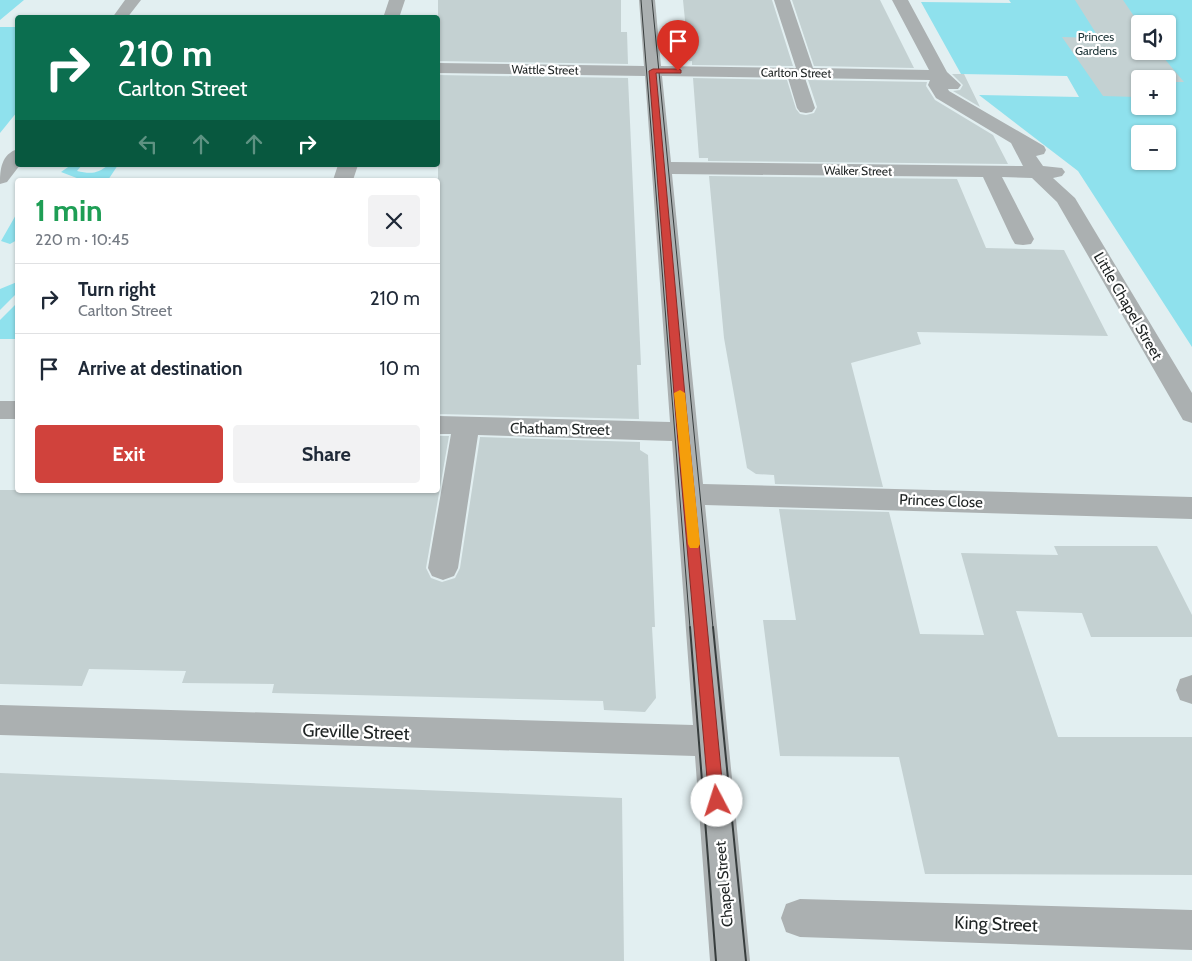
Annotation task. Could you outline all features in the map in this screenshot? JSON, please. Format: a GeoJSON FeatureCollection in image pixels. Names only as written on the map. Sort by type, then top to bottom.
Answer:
{"type":"FeatureCollection","features":[{"type":"Feature","properties":{"kind":"street"},"geometry":{"type":"LineString","coordinates":[[122,15],[134,0]]}},
{"type":"Feature","properties":{"kind":"street"},"geometry":{"type":"LineString","coordinates":[[392,15],[397,0]]}},
{"type":"Feature","properties":{"kind":"street","name":"Chapel Street"},"geometry":{"type":"LineString","coordinates":[[646,0],[730,961]]}},
{"type":"Feature","properties":{"kind":"street"},"geometry":{"type":"LineString","coordinates":[[782,0],[800,73],[806,108]]}},
{"type":"Feature","properties":{"kind":"street","name":"Little Chapel Street"},"geometry":{"type":"LineString","coordinates":[[900,0],[940,76],[937,85],[942,94],[1020,141],[1025,153],[1047,172],[1051,188],[1065,198],[1192,414]]}},
{"type":"Feature","properties":{"kind":"street","name":"Wattle Street"},"geometry":{"type":"LineString","coordinates":[[440,68],[653,71]]}},
{"type":"Feature","properties":{"kind":"street","name":"Carlton Street"},"geometry":{"type":"LineString","coordinates":[[653,71],[940,76]]}},
{"type":"Feature","properties":{"kind":"street"},"geometry":{"type":"LineString","coordinates":[[0,178],[15,159]]}},
{"type":"Feature","properties":{"kind":"street","name":"Walker Street"},"geometry":{"type":"LineString","coordinates":[[661,168],[1047,172]]}},
{"type":"Feature","properties":{"kind":"street"},"geometry":{"type":"LineString","coordinates":[[990,172],[1022,239]]}},
{"type":"Feature","properties":{"kind":"street"},"geometry":{"type":"LineString","coordinates":[[0,410],[15,410]]}},
{"type":"Feature","properties":{"kind":"street","name":"Chatham Street"},"geometry":{"type":"LineString","coordinates":[[440,425],[683,432]]}},
{"type":"Feature","properties":{"kind":"street"},"geometry":{"type":"LineString","coordinates":[[443,568],[466,426]]}},
{"type":"Feature","properties":{"kind":"street","name":"Princes Close"},"geometry":{"type":"LineString","coordinates":[[690,494],[1192,508]]}},
{"type":"Feature","properties":{"kind":"street","name":"Greville Street"},"geometry":{"type":"LineString","coordinates":[[0,720],[712,741]]}},
{"type":"Feature","properties":{"kind":"street","name":"King Street"},"geometry":{"type":"LineString","coordinates":[[800,918],[1192,930]]}},
{"type":"Feature","properties":{"kind":"green space"},"geometry":{"type":"Polygon","coordinates":[[[0,0],[24,0],[0,20],[0,0]]]}},
{"type":"Feature","properties":{"kind":"green space","name":"Princes Gardens"},"geometry":{"type":"Polygon","coordinates":[[[1009,0],[1192,0],[1192,347],[1078,171],[979,95],[1079,97],[1067,76],[961,74],[921,2],[1011,3],[1009,0]]]}},
{"type":"Feature","properties":{"kind":"green space"},"geometry":{"type":"Polygon","coordinates":[[[0,27],[15,27],[15,114],[0,133],[0,27]]]}},
{"type":"Feature","properties":{"kind":"green space"},"geometry":{"type":"Polygon","coordinates":[[[68,167],[80,167],[77,171],[90,173],[97,172],[105,167],[117,167],[109,178],[77,178],[61,172],[68,167]]]}},
{"type":"Feature","properties":{"kind":"green space"},"geometry":{"type":"Polygon","coordinates":[[[15,216],[15,241],[10,244],[1,241],[15,216]]]}},
{"type":"Feature","properties":{"kind":"green space"},"geometry":{"type":"Polygon","coordinates":[[[15,283],[15,295],[0,310],[0,289],[15,283]]]}},
{"type":"Feature","properties":{"kind":"green space"},"geometry":{"type":"Polygon","coordinates":[[[15,305],[15,339],[0,339],[0,320],[15,305]]]}},
{"type":"Feature","properties":{"kind":"building"},"geometry":{"type":"Polygon","coordinates":[[[438,0],[621,0],[621,32],[627,32],[628,64],[440,61],[440,15],[438,15],[438,0]]]}},
{"type":"Feature","properties":{"kind":"building"},"geometry":{"type":"Polygon","coordinates":[[[683,0],[772,0],[793,66],[692,65],[692,61],[689,61],[683,0]]]}},
{"type":"Feature","properties":{"kind":"building"},"geometry":{"type":"Polygon","coordinates":[[[792,0],[880,0],[914,68],[814,66],[792,0]]]}},
{"type":"Feature","properties":{"kind":"building"},"geometry":{"type":"Polygon","coordinates":[[[1075,0],[1123,0],[1133,15],[1131,15],[1131,60],[1166,60],[1174,70],[1131,70],[1131,97],[1103,96],[1062,37],[1099,38],[1075,0]]]}},
{"type":"Feature","properties":{"kind":"building"},"geometry":{"type":"Polygon","coordinates":[[[1176,72],[1184,82],[1176,82],[1176,72]]]}},
{"type":"Feature","properties":{"kind":"building"},"geometry":{"type":"Polygon","coordinates":[[[952,74],[964,74],[980,107],[953,91],[960,90],[963,85],[952,74]]]}},
{"type":"Feature","properties":{"kind":"building"},"geometry":{"type":"Polygon","coordinates":[[[440,75],[628,78],[641,365],[637,365],[639,419],[440,414],[440,178],[438,178],[438,167],[440,167],[440,75]]]}},
{"type":"Feature","properties":{"kind":"building"},"geometry":{"type":"Polygon","coordinates":[[[693,78],[787,80],[796,109],[800,114],[806,115],[814,113],[817,107],[808,80],[927,82],[926,86],[935,100],[993,135],[1008,164],[708,161],[708,158],[699,158],[693,78]]]}},
{"type":"Feature","properties":{"kind":"building"},"geometry":{"type":"Polygon","coordinates":[[[709,176],[957,179],[986,248],[1064,250],[1108,336],[917,332],[921,344],[851,363],[883,487],[775,484],[774,475],[756,474],[747,468],[724,338],[709,176]]]}},
{"type":"Feature","properties":{"kind":"building"},"geometry":{"type":"Polygon","coordinates":[[[440,436],[449,436],[440,488],[440,436]]]}},
{"type":"Feature","properties":{"kind":"building"},"geometry":{"type":"Polygon","coordinates":[[[480,437],[640,442],[640,450],[648,455],[655,627],[652,627],[656,698],[645,712],[604,710],[603,701],[272,693],[274,684],[182,683],[186,671],[89,669],[82,686],[0,684],[0,490],[15,490],[15,493],[439,493],[426,568],[431,578],[442,582],[455,578],[460,568],[480,437]]]}},
{"type":"Feature","properties":{"kind":"building"},"geometry":{"type":"Polygon","coordinates":[[[779,509],[889,512],[920,634],[984,635],[961,553],[1058,555],[1054,546],[1157,546],[1192,615],[1192,637],[1091,637],[1082,613],[1016,611],[1058,737],[1192,737],[1192,875],[925,874],[899,757],[780,756],[763,620],[796,620],[779,509]]]}},
{"type":"Feature","properties":{"kind":"building"},"geometry":{"type":"Polygon","coordinates":[[[0,773],[622,798],[624,961],[0,961],[0,773]]]}},
{"type":"Feature","properties":{"kind":"tram line"},"geometry":{"type":"LineString","coordinates":[[641,0],[690,628]]}},
{"type":"Feature","properties":{"kind":"tram line"},"geometry":{"type":"LineString","coordinates":[[652,0],[713,628]]}},
{"type":"Feature","properties":{"kind":"tram line"},"geometry":{"type":"LineString","coordinates":[[690,627],[716,961]]}},
{"type":"Feature","properties":{"kind":"tram line"},"geometry":{"type":"LineString","coordinates":[[713,627],[746,961]]}},
{"type":"Feature","properties":{"kind":"slow traffic"},"geometry":{"type":"LineString","coordinates":[[680,393],[694,544]]}},
{"type":"Feature","properties":{"kind":"route"},"geometry":{"type":"LineString","coordinates":[[678,71],[653,71],[717,801]]}}]}
